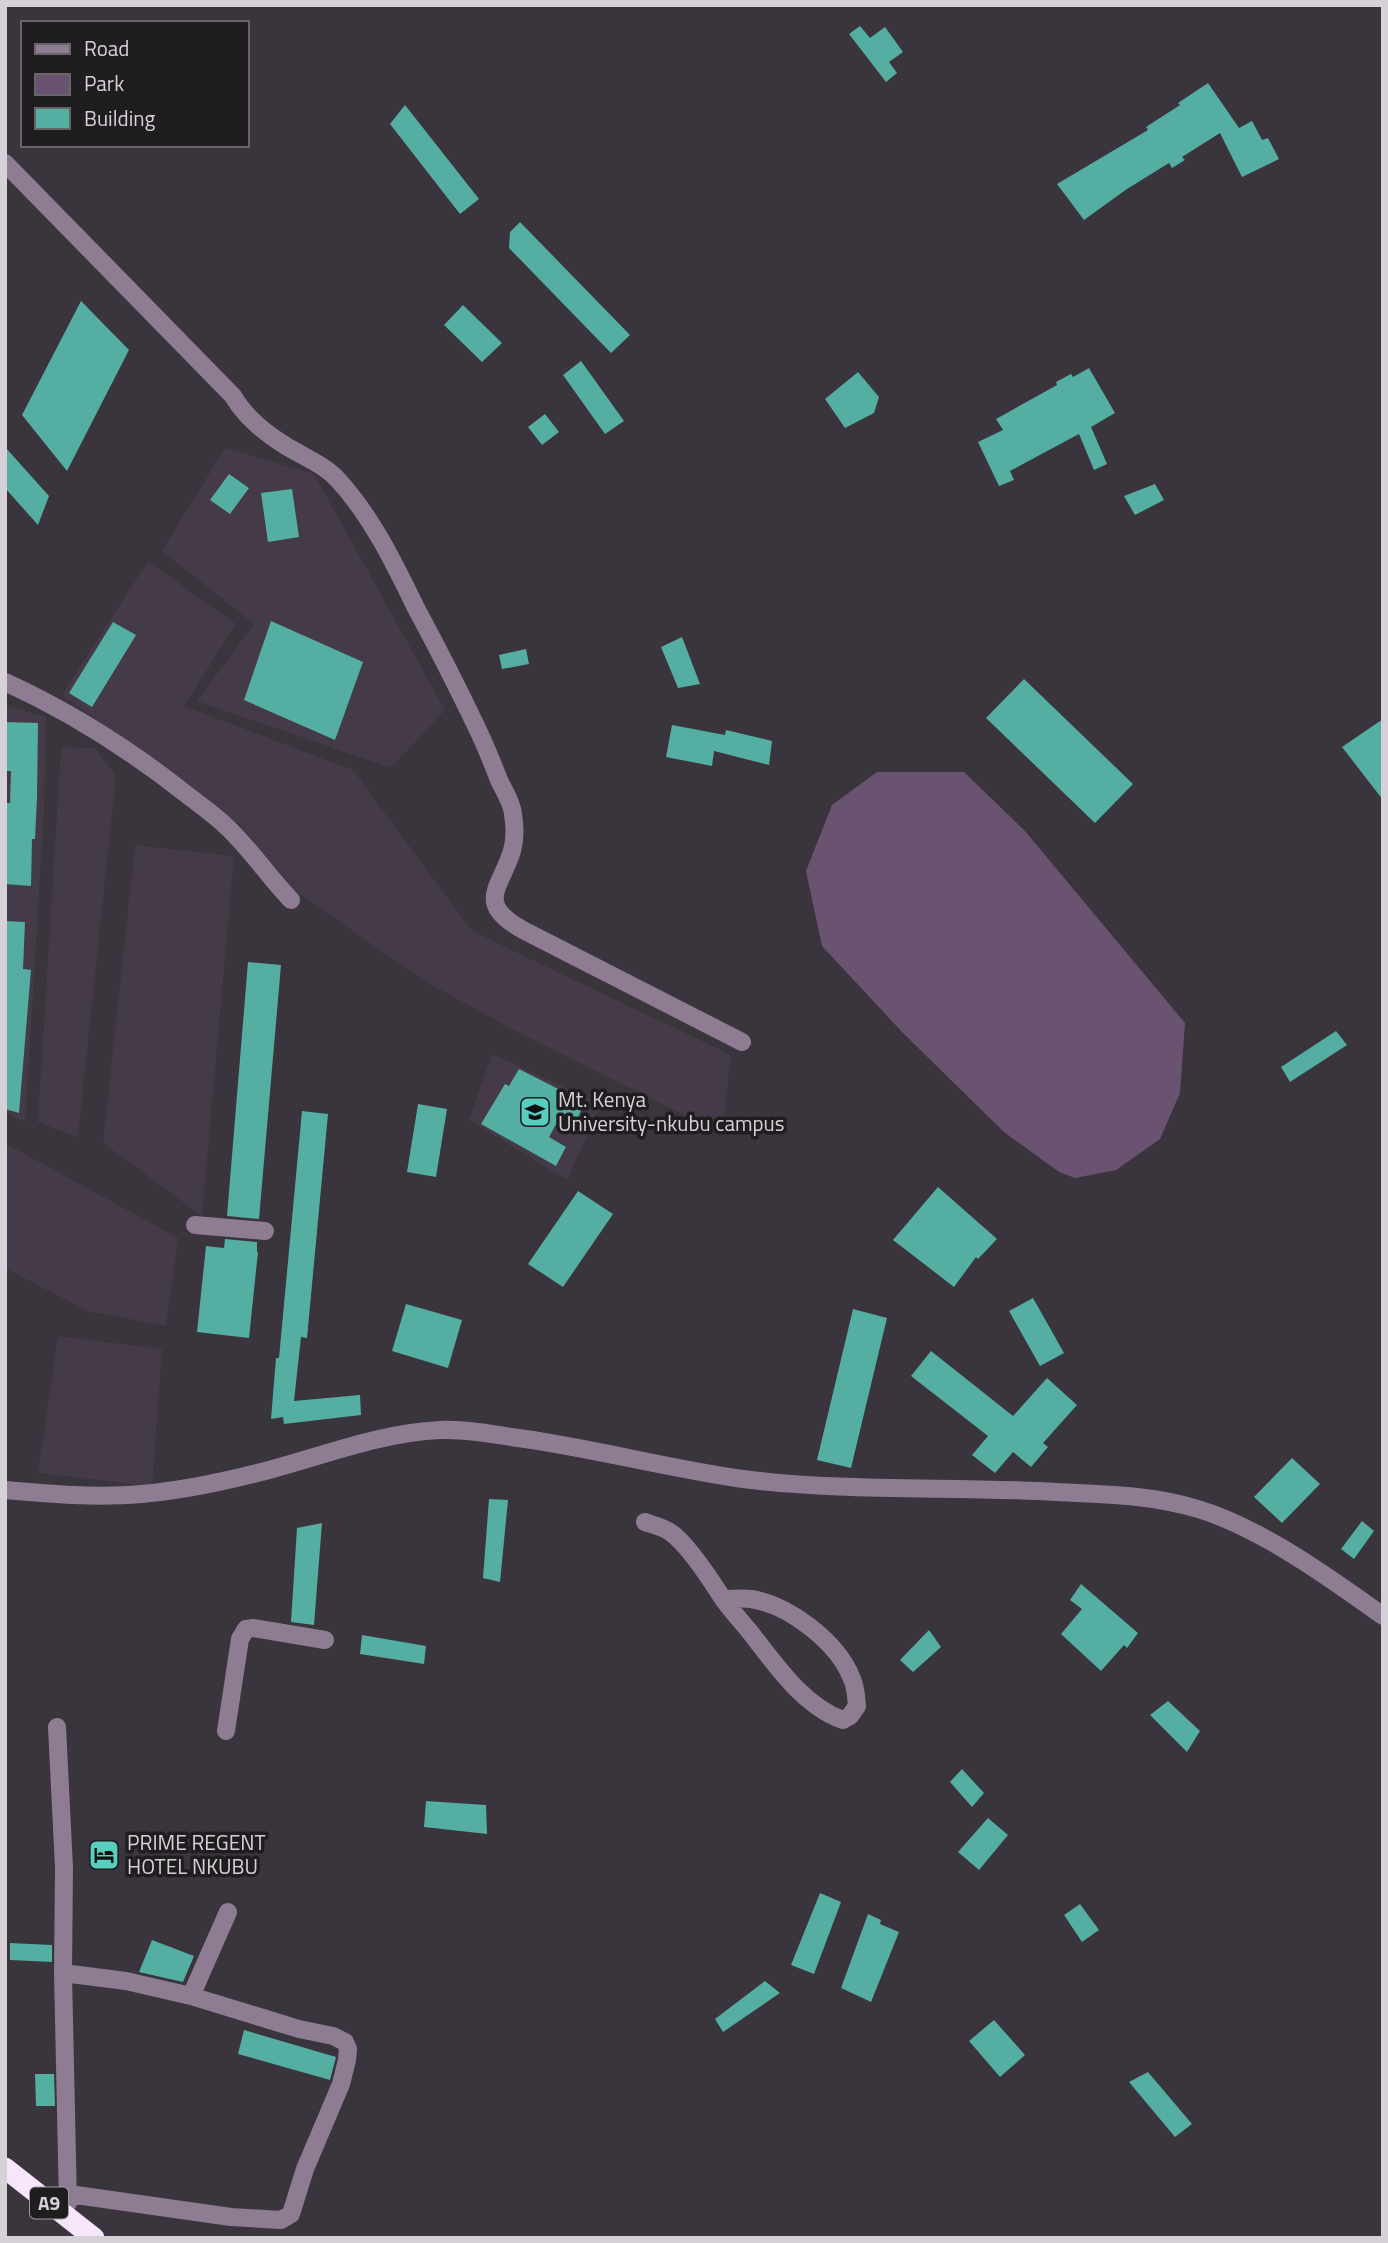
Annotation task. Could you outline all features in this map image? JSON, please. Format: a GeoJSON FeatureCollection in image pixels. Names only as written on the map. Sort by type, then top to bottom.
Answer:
{"type":"FeatureCollection","features":[{"type":"Feature","properties":{"kind":"highway","name":"A9"},"geometry":{"type":"LineString","coordinates":[[5,2168],[67,2205],[94,2238]]}},
{"type":"Feature","properties":{"kind":"street"},"geometry":{"type":"LineString","coordinates":[[5,163],[233,396],[241,409],[268,434],[313,460],[338,480],[381,541],[477,727],[513,810],[512,851],[494,895],[494,904],[502,915],[523,930],[742,1042]]}},
{"type":"Feature","properties":{"kind":"street"},"geometry":{"type":"LineString","coordinates":[[5,682],[52,704],[154,769],[213,814],[260,860],[271,878],[291,900]]}},
{"type":"Feature","properties":{"kind":"street"},"geometry":{"type":"LineString","coordinates":[[195,1225],[265,1231]]}},
{"type":"Feature","properties":{"kind":"street"},"geometry":{"type":"LineString","coordinates":[[5,1490],[73,1495],[138,1494],[250,1475],[391,1436],[442,1430],[470,1431],[552,1442],[747,1479],[867,1487],[989,1488],[1154,1498],[1201,1510],[1238,1524],[1383,1616]]}},
{"type":"Feature","properties":{"kind":"street"},"geometry":{"type":"LineString","coordinates":[[645,1521],[669,1531],[682,1542],[724,1599],[789,1680],[830,1715],[843,1720],[850,1716],[857,1706],[852,1677],[818,1635],[797,1618],[771,1604],[750,1599],[724,1599]]}},
{"type":"Feature","properties":{"kind":"street"},"geometry":{"type":"LineString","coordinates":[[226,1731],[240,1639],[246,1629],[325,1640]]}},
{"type":"Feature","properties":{"kind":"street"},"geometry":{"type":"LineString","coordinates":[[57,1727],[64,1868],[63,1973],[67,2205],[263,2220],[281,2220],[290,2214],[305,2169],[341,2084],[347,2060],[348,2049],[345,2042],[333,2035],[299,2028],[191,1996],[127,1981],[63,1973]]}},
{"type":"Feature","properties":{"kind":"street"},"geometry":{"type":"LineString","coordinates":[[191,1996],[228,1912]]}},
{"type":"Feature","properties":{"kind":"shaded area"},"geometry":{"type":"Polygon","coordinates":[[[225,448],[314,474],[445,710],[391,768],[197,701],[254,624],[162,551],[225,448]]]}},
{"type":"Feature","properties":{"kind":"shaded area"},"geometry":{"type":"Polygon","coordinates":[[[148,561],[236,624],[184,706],[353,770],[472,931],[731,1055],[722,1134],[510,1028],[426,982],[295,891],[239,824],[62,695],[148,561]]]}},
{"type":"Feature","properties":{"kind":"shaded area"},"geometry":{"type":"Polygon","coordinates":[[[5,705],[46,717],[44,812],[25,1122],[5,1113],[5,705]]]}},
{"type":"Feature","properties":{"kind":"shaded area"},"geometry":{"type":"Polygon","coordinates":[[[61,747],[95,748],[116,776],[78,1137],[38,1122],[61,747]]]}},
{"type":"Feature","properties":{"kind":"shaded area"},"geometry":{"type":"Polygon","coordinates":[[[135,845],[234,856],[202,1216],[103,1143],[135,845]]]}},
{"type":"Feature","properties":{"kind":"shaded area","name":"Mt. Kenya University-nkubu campus"},"geometry":{"type":"Polygon","coordinates":[[[492,1054],[601,1104],[567,1180],[469,1120],[492,1054]]]}},
{"type":"Feature","properties":{"kind":"shaded area"},"geometry":{"type":"Polygon","coordinates":[[[5,1143],[178,1238],[166,1326],[87,1311],[5,1268],[5,1143]]]}},
{"type":"Feature","properties":{"kind":"shaded area"},"geometry":{"type":"Polygon","coordinates":[[[58,1336],[162,1349],[152,1486],[38,1473],[58,1336]]]}},
{"type":"Feature","properties":{"kind":"green space"},"geometry":{"type":"Polygon","coordinates":[[[877,772],[964,772],[1025,831],[1185,1023],[1180,1093],[1160,1139],[1116,1170],[1075,1178],[1059,1172],[1004,1132],[903,1033],[822,946],[806,871],[832,805],[877,772]]]}},
{"type":"Feature","properties":{"kind":"building"},"geometry":{"type":"Polygon","coordinates":[[[860,26],[870,38],[885,27],[903,52],[889,62],[897,73],[886,82],[849,34],[860,26]]]}},
{"type":"Feature","properties":{"kind":"building"},"geometry":{"type":"Polygon","coordinates":[[[1208,83],[1239,128],[1252,121],[1262,140],[1268,138],[1279,159],[1242,177],[1220,133],[1182,157],[1185,160],[1172,168],[1169,163],[1084,220],[1057,184],[1148,130],[1146,127],[1208,83]]]}},
{"type":"Feature","properties":{"kind":"building"},"geometry":{"type":"Polygon","coordinates":[[[405,105],[479,199],[460,214],[390,124],[405,105]]]}},
{"type":"Feature","properties":{"kind":"building"},"geometry":{"type":"Polygon","coordinates":[[[520,222],[630,335],[611,353],[509,248],[510,232],[520,222]]]}},
{"type":"Feature","properties":{"kind":"building"},"geometry":{"type":"Polygon","coordinates":[[[81,301],[129,350],[67,471],[22,415],[81,301]]]}},
{"type":"Feature","properties":{"kind":"building"},"geometry":{"type":"Polygon","coordinates":[[[463,305],[502,343],[482,362],[444,325],[463,305]]]}},
{"type":"Feature","properties":{"kind":"building"},"geometry":{"type":"Polygon","coordinates":[[[581,361],[624,421],[605,434],[563,375],[581,361]]]}},
{"type":"Feature","properties":{"kind":"building"},"geometry":{"type":"Polygon","coordinates":[[[1089,368],[1115,413],[1091,427],[1107,464],[1094,470],[1079,434],[1010,471],[1014,480],[999,486],[978,442],[1003,430],[996,419],[1057,385],[1056,382],[1089,368]]]}},
{"type":"Feature","properties":{"kind":"building"},"geometry":{"type":"Polygon","coordinates":[[[858,372],[879,397],[874,413],[845,428],[825,399],[858,372]]]}},
{"type":"Feature","properties":{"kind":"building"},"geometry":{"type":"Polygon","coordinates":[[[545,414],[559,432],[542,445],[528,427],[545,414]]]}},
{"type":"Feature","properties":{"kind":"building"},"geometry":{"type":"Polygon","coordinates":[[[5,447],[49,496],[38,525],[5,488],[5,447]]]}},
{"type":"Feature","properties":{"kind":"building"},"geometry":{"type":"Polygon","coordinates":[[[229,474],[249,488],[230,514],[210,500],[229,474]]]}},
{"type":"Feature","properties":{"kind":"building"},"geometry":{"type":"Polygon","coordinates":[[[1155,484],[1164,500],[1135,515],[1124,496],[1155,484]]]}},
{"type":"Feature","properties":{"kind":"building"},"geometry":{"type":"Polygon","coordinates":[[[292,489],[299,537],[268,542],[261,493],[292,489]]]}},
{"type":"Feature","properties":{"kind":"building"},"geometry":{"type":"Polygon","coordinates":[[[271,621],[363,662],[335,740],[244,700],[271,621]]]}},
{"type":"Feature","properties":{"kind":"building"},"geometry":{"type":"Polygon","coordinates":[[[113,622],[136,635],[92,707],[69,693],[113,622]]]}},
{"type":"Feature","properties":{"kind":"building"},"geometry":{"type":"Polygon","coordinates":[[[682,637],[700,684],[678,688],[661,647],[682,637]]]}},
{"type":"Feature","properties":{"kind":"building"},"geometry":{"type":"Polygon","coordinates":[[[526,649],[529,664],[502,669],[499,655],[526,649]]]}},
{"type":"Feature","properties":{"kind":"building"},"geometry":{"type":"Polygon","coordinates":[[[1024,679],[1133,784],[1095,823],[986,718],[1024,679]]]}},
{"type":"Feature","properties":{"kind":"building"},"geometry":{"type":"Polygon","coordinates":[[[1383,719],[1383,800],[1342,747],[1383,719]]]}},
{"type":"Feature","properties":{"kind":"building"},"geometry":{"type":"Polygon","coordinates":[[[5,722],[38,723],[37,797],[35,839],[32,839],[31,886],[5,884],[5,803],[10,803],[11,771],[5,771],[5,722]]]}},
{"type":"Feature","properties":{"kind":"building"},"geometry":{"type":"Polygon","coordinates":[[[672,725],[725,735],[726,730],[772,741],[769,765],[714,751],[712,766],[666,757],[672,725]]]}},
{"type":"Feature","properties":{"kind":"building"},"geometry":{"type":"Polygon","coordinates":[[[5,921],[25,922],[23,969],[31,970],[19,1113],[5,1109],[5,921]]]}},
{"type":"Feature","properties":{"kind":"building"},"geometry":{"type":"Polygon","coordinates":[[[248,962],[281,965],[259,1219],[227,1216],[248,962]]]}},
{"type":"Feature","properties":{"kind":"building"},"geometry":{"type":"Polygon","coordinates":[[[1336,1031],[1347,1045],[1290,1082],[1281,1067],[1336,1031]]]}},
{"type":"Feature","properties":{"kind":"building"},"geometry":{"type":"Polygon","coordinates":[[[519,1069],[584,1102],[577,1121],[562,1113],[549,1137],[566,1147],[556,1166],[481,1124],[505,1084],[509,1086],[519,1069]]]}},
{"type":"Feature","properties":{"kind":"building"},"geometry":{"type":"Polygon","coordinates":[[[418,1104],[447,1109],[436,1177],[407,1172],[418,1104]]]}},
{"type":"Feature","properties":{"kind":"building"},"geometry":{"type":"Polygon","coordinates":[[[302,1111],[328,1114],[307,1338],[301,1337],[294,1401],[360,1395],[361,1415],[284,1424],[283,1417],[271,1419],[302,1111]]]}},
{"type":"Feature","properties":{"kind":"building"},"geometry":{"type":"Polygon","coordinates":[[[938,1187],[997,1239],[978,1259],[976,1257],[954,1287],[893,1240],[938,1187]]]}},
{"type":"Feature","properties":{"kind":"building"},"geometry":{"type":"Polygon","coordinates":[[[578,1191],[613,1214],[563,1287],[528,1264],[578,1191]]]}},
{"type":"Feature","properties":{"kind":"building"},"geometry":{"type":"Polygon","coordinates":[[[225,1239],[257,1242],[249,1338],[197,1332],[206,1246],[224,1248],[225,1239]]]}},
{"type":"Feature","properties":{"kind":"building"},"geometry":{"type":"Polygon","coordinates":[[[1033,1298],[1064,1353],[1040,1366],[1009,1311],[1033,1298]]]}},
{"type":"Feature","properties":{"kind":"building"},"geometry":{"type":"Polygon","coordinates":[[[406,1304],[462,1320],[448,1368],[392,1351],[406,1304]]]}},
{"type":"Feature","properties":{"kind":"building"},"geometry":{"type":"Polygon","coordinates":[[[853,1309],[887,1318],[851,1468],[817,1460],[853,1309]]]}},
{"type":"Feature","properties":{"kind":"building"},"geometry":{"type":"Polygon","coordinates":[[[931,1351],[1013,1416],[1047,1378],[1077,1405],[1043,1443],[1048,1447],[1031,1467],[1013,1452],[995,1473],[972,1455],[988,1436],[911,1376],[931,1351]]]}},
{"type":"Feature","properties":{"kind":"building"},"geometry":{"type":"Polygon","coordinates":[[[1292,1458],[1320,1484],[1282,1523],[1254,1497],[1292,1458]]]}},
{"type":"Feature","properties":{"kind":"building"},"geometry":{"type":"Polygon","coordinates":[[[489,1499],[508,1500],[500,1582],[483,1578],[489,1499]]]}},
{"type":"Feature","properties":{"kind":"building"},"geometry":{"type":"Polygon","coordinates":[[[1362,1521],[1374,1531],[1354,1559],[1341,1549],[1362,1521]]]}},
{"type":"Feature","properties":{"kind":"building"},"geometry":{"type":"Polygon","coordinates":[[[322,1523],[314,1625],[291,1622],[297,1528],[322,1523]]]}},
{"type":"Feature","properties":{"kind":"building"},"geometry":{"type":"Polygon","coordinates":[[[1081,1584],[1138,1633],[1127,1648],[1124,1645],[1101,1671],[1061,1634],[1082,1609],[1070,1600],[1081,1584]]]}},
{"type":"Feature","properties":{"kind":"building"},"geometry":{"type":"Polygon","coordinates":[[[929,1630],[941,1647],[913,1672],[900,1660],[929,1630]]]}},
{"type":"Feature","properties":{"kind":"building"},"geometry":{"type":"Polygon","coordinates":[[[362,1635],[426,1646],[424,1664],[360,1654],[362,1635]]]}},
{"type":"Feature","properties":{"kind":"building"},"geometry":{"type":"Polygon","coordinates":[[[1168,1701],[1200,1731],[1187,1752],[1150,1715],[1168,1701]]]}},
{"type":"Feature","properties":{"kind":"building"},"geometry":{"type":"Polygon","coordinates":[[[962,1769],[984,1793],[972,1807],[950,1782],[962,1769]]]}},
{"type":"Feature","properties":{"kind":"building"},"geometry":{"type":"Polygon","coordinates":[[[426,1801],[486,1805],[487,1834],[424,1827],[426,1801]]]}},
{"type":"Feature","properties":{"kind":"building"},"geometry":{"type":"Polygon","coordinates":[[[988,1818],[1008,1835],[979,1870],[958,1852],[988,1818]]]}},
{"type":"Feature","properties":{"kind":"building"},"geometry":{"type":"Polygon","coordinates":[[[820,1893],[841,1902],[814,1974],[791,1965],[820,1893]]]}},
{"type":"Feature","properties":{"kind":"building"},"geometry":{"type":"Polygon","coordinates":[[[1080,1904],[1099,1930],[1082,1942],[1064,1915],[1080,1904]]]}},
{"type":"Feature","properties":{"kind":"building"},"geometry":{"type":"Polygon","coordinates":[[[868,1914],[881,1920],[880,1924],[899,1932],[871,2002],[841,1988],[868,1914]]]}},
{"type":"Feature","properties":{"kind":"building"},"geometry":{"type":"Polygon","coordinates":[[[152,1940],[194,1956],[183,1982],[139,1972],[152,1940]]]}},
{"type":"Feature","properties":{"kind":"building"},"geometry":{"type":"Polygon","coordinates":[[[10,1943],[52,1945],[52,1962],[10,1960],[10,1943]]]}},
{"type":"Feature","properties":{"kind":"building"},"geometry":{"type":"Polygon","coordinates":[[[765,1981],[780,1993],[723,2032],[715,2019],[765,1981]]]}},
{"type":"Feature","properties":{"kind":"building"},"geometry":{"type":"Polygon","coordinates":[[[994,2020],[1025,2055],[1000,2077],[969,2041],[994,2020]]]}},
{"type":"Feature","properties":{"kind":"building"},"geometry":{"type":"Polygon","coordinates":[[[244,2030],[336,2057],[330,2080],[238,2054],[244,2030]]]}},
{"type":"Feature","properties":{"kind":"building"},"geometry":{"type":"Polygon","coordinates":[[[1148,2072],[1192,2124],[1175,2137],[1129,2082],[1148,2072]]]}},
{"type":"Feature","properties":{"kind":"building"},"geometry":{"type":"Polygon","coordinates":[[[35,2074],[54,2074],[55,2106],[36,2106],[35,2074]]]}},
{"type":"Feature","properties":{"kind":"place","name":"Mt. Kenya University-nkubu campus"},"geometry":{"type":"Point","coordinates":[535,1112]}},
{"type":"Feature","properties":{"kind":"place","name":"PRIME REGENT HOTEL NKUBU"},"geometry":{"type":"Point","coordinates":[104,1855]}}]}
